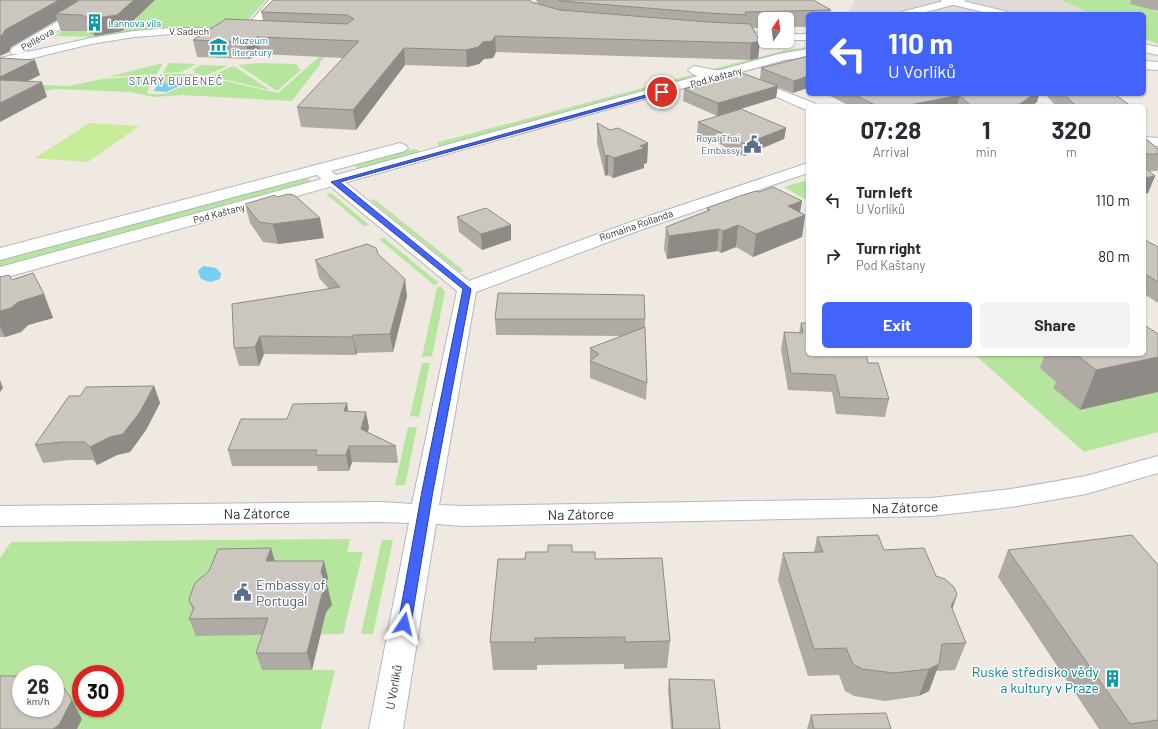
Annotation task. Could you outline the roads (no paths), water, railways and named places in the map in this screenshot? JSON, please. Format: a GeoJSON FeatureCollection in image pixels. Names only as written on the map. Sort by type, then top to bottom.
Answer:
{"type":"FeatureCollection","features":[{"type":"Feature","properties":{"kind":"street","name":"Pelléova"},"geometry":{"type":"LineString","coordinates":[[0,59],[38,40],[82,12],[83,9],[81,4],[85,0]]}},
{"type":"Feature","properties":{"kind":"street","name":"V Sadech"},"geometry":{"type":"LineString","coordinates":[[0,62],[91,41],[153,32],[235,31],[256,22],[275,0]]}},
{"type":"Feature","properties":{"kind":"street"},"geometry":{"type":"LineString","coordinates":[[912,12],[953,1],[996,12]]}},
{"type":"Feature","properties":{"kind":"street"},"geometry":{"type":"LineString","coordinates":[[235,31],[258,32]]}},
{"type":"Feature","properties":{"kind":"street"},"geometry":{"type":"LineString","coordinates":[[714,34],[758,36]]}},
{"type":"Feature","properties":{"kind":"street"},"geometry":{"type":"LineString","coordinates":[[794,37],[806,37]]}},
{"type":"Feature","properties":{"kind":"street","name":"V Sadech"},"geometry":{"type":"LineString","coordinates":[[38,40],[91,41]]}},
{"type":"Feature","properties":{"kind":"street","name":"Pod Kaštany"},"geometry":{"type":"LineString","coordinates":[[482,126],[694,70],[786,48],[806,45]]}},
{"type":"Feature","properties":{"kind":"street"},"geometry":{"type":"LineString","coordinates":[[1146,48],[1158,51]]}},
{"type":"Feature","properties":{"kind":"street","name":"Pod Kaštany"},"geometry":{"type":"LineString","coordinates":[[0,254],[327,176],[720,76],[783,57],[806,53]]}},
{"type":"Feature","properties":{"kind":"street"},"geometry":{"type":"LineString","coordinates":[[1146,59],[1158,60]]}},
{"type":"Feature","properties":{"kind":"street"},"geometry":{"type":"LineString","coordinates":[[1146,65],[1158,66]]}},
{"type":"Feature","properties":{"kind":"street"},"geometry":{"type":"LineString","coordinates":[[694,70],[740,79],[806,105]]}},
{"type":"Feature","properties":{"kind":"street"},"geometry":{"type":"LineString","coordinates":[[1146,141],[1158,142]]}},
{"type":"Feature","properties":{"kind":"street","name":"Pod Kaštany"},"geometry":{"type":"LineString","coordinates":[[0,273],[327,176],[421,142]]}},
{"type":"Feature","properties":{"kind":"street","name":"Romaina Rollanda"},"geometry":{"type":"LineString","coordinates":[[467,289],[606,235],[734,191],[806,169]]}},
{"type":"Feature","properties":{"kind":"street"},"geometry":{"type":"LineString","coordinates":[[327,176],[467,289]]}},
{"type":"Feature","properties":{"kind":"street","name":"U Vorlíků"},"geometry":{"type":"LineString","coordinates":[[386,729],[424,514],[467,289]]}},
{"type":"Feature","properties":{"kind":"street","name":"Na Zátorce"},"geometry":{"type":"LineString","coordinates":[[0,516],[382,512],[463,516],[931,507],[1011,498],[1086,485],[1158,464]]}},
{"type":"Feature","properties":{"kind":"water"},"geometry":{"type":"Polygon","coordinates":[[[158,83],[184,84],[166,92],[154,91],[158,83]]]}},
{"type":"Feature","properties":{"kind":"water"},"geometry":{"type":"Polygon","coordinates":[[[203,266],[216,268],[221,273],[220,279],[210,282],[201,279],[198,271],[203,266]]]}},
{"type":"Feature","properties":{"kind":"place","name":"Lannova vila"},"geometry":{"type":"Point","coordinates":[95,23]}},
{"type":"Feature","properties":{"kind":"place","name":"Muzeum literatury"},"geometry":{"type":"Point","coordinates":[219,46]}},
{"type":"Feature","properties":{"kind":"place","name":"Royal Thai Embassy"},"geometry":{"type":"Point","coordinates":[753,144]}},
{"type":"Feature","properties":{"kind":"place","name":"Embassy of Portugal"},"geometry":{"type":"Point","coordinates":[243,592]}},
{"type":"Feature","properties":{"kind":"place","name":"Ruské středisko vědy a kultury v Praze"},"geometry":{"type":"Point","coordinates":[1112,679]}},
{"type":"Feature","properties":{"kind":"district","name":"STARÝ BUBENEČ"},"geometry":{"type":"Point","coordinates":[176,80]}}]}
